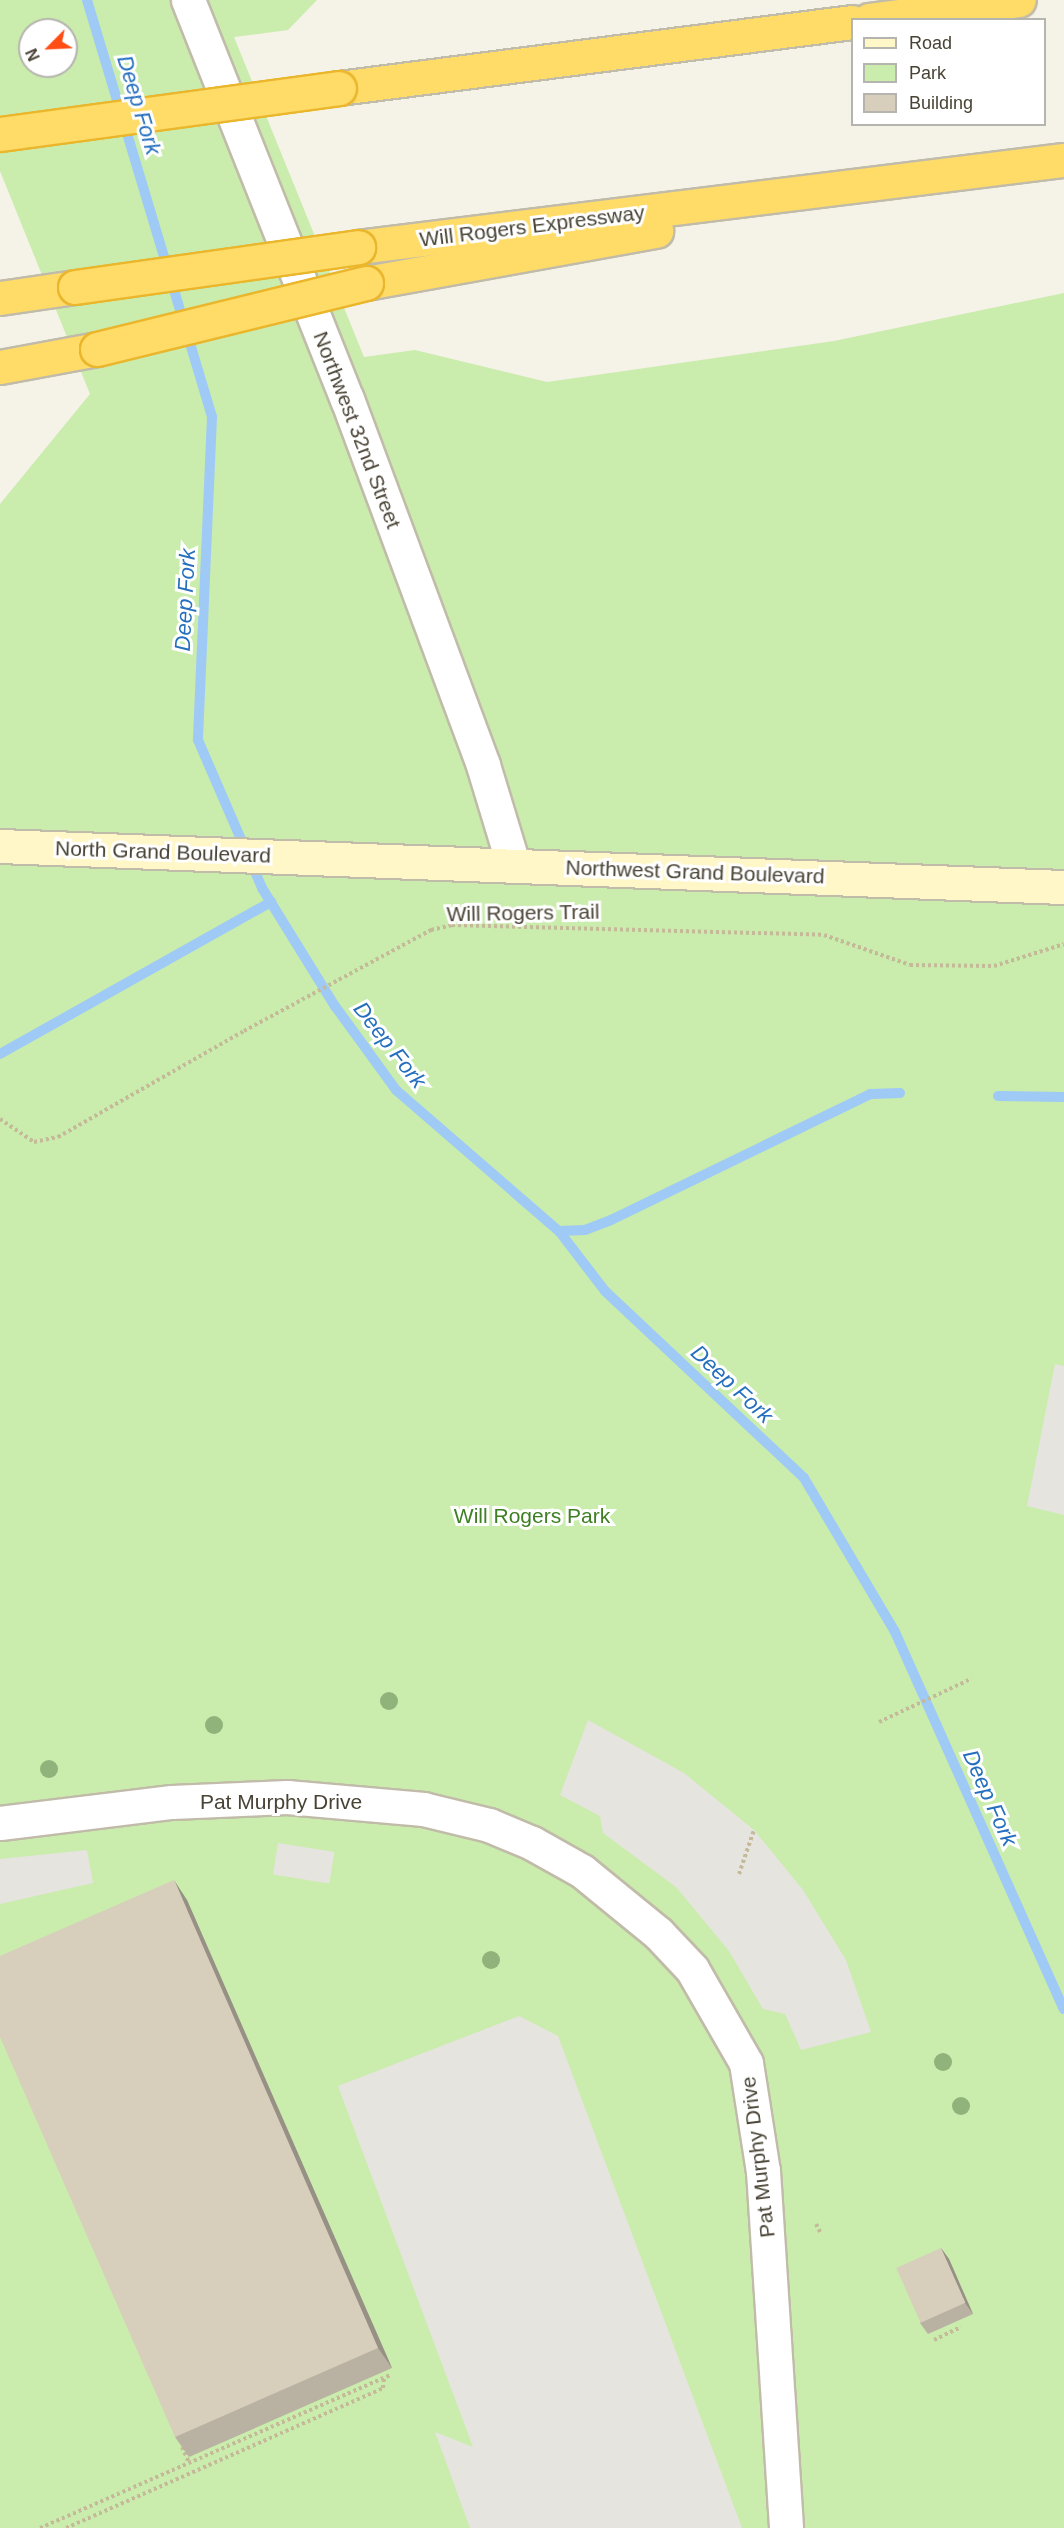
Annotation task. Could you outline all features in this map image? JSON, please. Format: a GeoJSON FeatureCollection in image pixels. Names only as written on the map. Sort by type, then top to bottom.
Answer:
{"type":"FeatureCollection","features":[{"type":"Feature","properties":{"kind":"highway"},"geometry":{"type":"LineString","coordinates":[[884,18],[1019,0]]}},
{"type":"Feature","properties":{"kind":"highway"},"geometry":{"type":"LineString","coordinates":[[0,134],[851,22]]}},
{"type":"Feature","properties":{"kind":"highway"},"geometry":{"type":"LineString","coordinates":[[0,367],[97,349],[366,283],[1048,162]]}},
{"type":"Feature","properties":{"kind":"highway","name":"Will Rogers Expressway"},"geometry":{"type":"LineString","coordinates":[[0,298],[358,247],[1048,162]]}},
{"type":"Feature","properties":{"kind":"street","name":"Northwest 32nd Street"},"geometry":{"type":"LineString","coordinates":[[188,0],[355,422],[483,765],[513,864]]}},
{"type":"Feature","properties":{"kind":"street","name":"North Grand Boulevard"},"geometry":{"type":"LineString","coordinates":[[0,846],[325,859]]}},
{"type":"Feature","properties":{"kind":"street","name":"Northwest Grand Boulevard"},"geometry":{"type":"LineString","coordinates":[[325,859],[513,864],[1064,887]]}},
{"type":"Feature","properties":{"kind":"street","name":"Pat Murphy Drive"},"geometry":{"type":"LineString","coordinates":[[0,1823],[172,1802],[287,1797],[423,1809],[489,1825],[532,1844],[582,1871],[651,1926],[692,1969],[746,2063],[763,2171],[786,2528]]}},
{"type":"Feature","properties":{"kind":"path","name":"Will Rogers Trail"},"geometry":{"type":"LineString","coordinates":[[0,1119],[34,1142],[58,1137],[244,1031],[431,930],[474,924],[824,934],[910,965],[994,966],[1064,944]]}},
{"type":"Feature","properties":{"kind":"path"},"geometry":{"type":"LineString","coordinates":[[879,1722],[971,1679]]}},
{"type":"Feature","properties":{"kind":"path"},"geometry":{"type":"LineString","coordinates":[[738,1874],[754,1830]]}},
{"type":"Feature","properties":{"kind":"path"},"geometry":{"type":"LineString","coordinates":[[816,2224],[820,2234]]}},
{"type":"Feature","properties":{"kind":"path"},"geometry":{"type":"LineString","coordinates":[[934,2340],[961,2327]]}},
{"type":"Feature","properties":{"kind":"path"},"geometry":{"type":"LineString","coordinates":[[40,2528],[390,2375]]}},
{"type":"Feature","properties":{"kind":"path"},"geometry":{"type":"LineString","coordinates":[[66,2528],[383,2388],[385,2378]]}},
{"type":"Feature","properties":{"kind":"path"},"geometry":{"type":"LineString","coordinates":[[180,2441],[189,2463]]}},
{"type":"Feature","properties":{"kind":"green space","name":"Will Rogers Park"},"geometry":{"type":"Polygon","coordinates":[[[0,0],[317,0],[288,30],[234,37],[364,357],[415,350],[547,382],[834,341],[1064,293],[1064,2528],[0,2528],[0,504],[90,394],[0,171],[0,0]]]}},
{"type":"Feature","properties":{"kind":"shaded area"},"geometry":{"type":"Polygon","coordinates":[[[1055,1364],[1064,1366],[1064,1515],[1027,1506],[1055,1364]]]}},
{"type":"Feature","properties":{"kind":"shaded area"},"geometry":{"type":"Polygon","coordinates":[[[588,1720],[684,1773],[754,1830],[803,1890],[846,1960],[871,2032],[801,2050],[785,2014],[763,2009],[729,1951],[676,1887],[603,1833],[600,1816],[560,1795],[588,1720]]]}},
{"type":"Feature","properties":{"kind":"shaded area"},"geometry":{"type":"Polygon","coordinates":[[[278,1843],[334,1852],[329,1884],[273,1875],[278,1843]]]}},
{"type":"Feature","properties":{"kind":"shaded area"},"geometry":{"type":"Polygon","coordinates":[[[87,1850],[93,1883],[0,1904],[0,1859],[87,1850]]]}},
{"type":"Feature","properties":{"kind":"shaded area"},"geometry":{"type":"Polygon","coordinates":[[[519,2016],[558,2036],[742,2528],[470,2528],[435,2432],[473,2447],[338,2086],[519,2016]]]}},
{"type":"Feature","properties":{"kind":"building"},"geometry":{"type":"Polygon","coordinates":[[[174,1880],[378,2348],[175,2437],[0,2037],[0,1956],[174,1880]]]}},
{"type":"Feature","properties":{"kind":"building"},"geometry":{"type":"Polygon","coordinates":[[[941,2248],[965,2303],[921,2323],[896,2268],[941,2248]]]}},
{"type":"Feature","properties":{"kind":"waterway","name":"Deep Fork"},"geometry":{"type":"LineString","coordinates":[[87,0],[212,417],[198,740],[262,888],[335,1006],[396,1090],[559,1231],[605,1291],[804,1478],[895,1632],[1064,2009]]}},
{"type":"Feature","properties":{"kind":"waterway"},"geometry":{"type":"LineString","coordinates":[[0,1054],[271,902]]}},
{"type":"Feature","properties":{"kind":"waterway"},"geometry":{"type":"LineString","coordinates":[[559,1231],[585,1230],[611,1220],[871,1094],[900,1093]]}},
{"type":"Feature","properties":{"kind":"waterway"},"geometry":{"type":"LineString","coordinates":[[998,1096],[1064,1097]]}}]}
